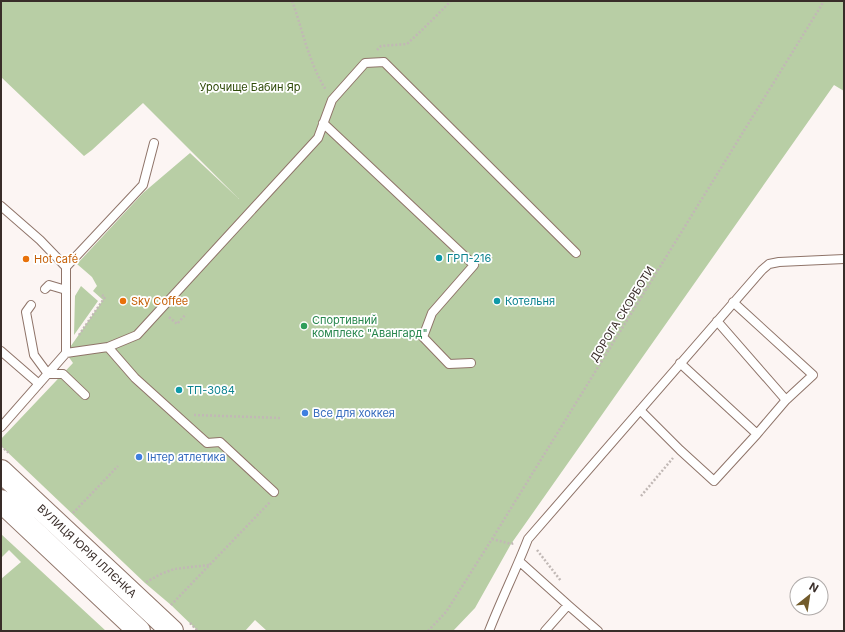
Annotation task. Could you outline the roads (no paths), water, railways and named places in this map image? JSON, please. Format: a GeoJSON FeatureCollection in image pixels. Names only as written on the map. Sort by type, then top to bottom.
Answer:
{"type":"FeatureCollection","features":[{"type":"Feature","properties":{"kind":"main road","name":"ВУЛИЦЯ ЮРІЯ ІЛЛЄНКА"},"geometry":{"type":"LineString","coordinates":[[1,471],[172,631]]}},
{"type":"Feature","properties":{"kind":"main road","name":"ВУЛИЦЯ ЮРІЯ ІЛЛЄНКА"},"geometry":{"type":"LineString","coordinates":[[1,501],[139,631]]}},
{"type":"Feature","properties":{"kind":"lane"},"geometry":{"type":"LineString","coordinates":[[66,353],[108,347],[137,335],[318,138],[332,100],[365,63],[384,62],[576,252]]}},
{"type":"Feature","properties":{"kind":"lane"},"geometry":{"type":"LineString","coordinates":[[323,123],[474,265],[432,313],[423,336],[449,364],[471,363]]}},
{"type":"Feature","properties":{"kind":"lane"},"geometry":{"type":"LineString","coordinates":[[1,427],[66,353],[66,267],[143,185],[154,143]]}},
{"type":"Feature","properties":{"kind":"lane"},"geometry":{"type":"LineString","coordinates":[[1,206],[40,240],[66,267]]}},
{"type":"Feature","properties":{"kind":"lane"},"geometry":{"type":"LineString","coordinates":[[489,631],[499,604],[528,539],[762,270],[769,264],[779,262],[844,259]]}},
{"type":"Feature","properties":{"kind":"lane"},"geometry":{"type":"LineString","coordinates":[[45,289],[49,285],[66,290]]}},
{"type":"Feature","properties":{"kind":"lane"},"geometry":{"type":"LineString","coordinates":[[640,410],[714,481],[786,400],[813,375],[734,302]]}},
{"type":"Feature","properties":{"kind":"lane"},"geometry":{"type":"LineString","coordinates":[[31,305],[26,312],[34,355],[48,374]]}},
{"type":"Feature","properties":{"kind":"lane"},"geometry":{"type":"LineString","coordinates":[[717,321],[786,400]]}},
{"type":"Feature","properties":{"kind":"lane"},"geometry":{"type":"LineString","coordinates":[[108,347],[135,378],[207,443],[220,442],[274,492]]}},
{"type":"Feature","properties":{"kind":"lane"},"geometry":{"type":"LineString","coordinates":[[1,351],[39,384]]}},
{"type":"Feature","properties":{"kind":"lane"},"geometry":{"type":"LineString","coordinates":[[680,363],[757,434]]}},
{"type":"Feature","properties":{"kind":"lane"},"geometry":{"type":"LineString","coordinates":[[48,374],[63,374],[85,395]]}},
{"type":"Feature","properties":{"kind":"lane"},"geometry":{"type":"LineString","coordinates":[[519,561],[598,631]]}},
{"type":"Feature","properties":{"kind":"lane"},"geometry":{"type":"LineString","coordinates":[[545,631],[568,605]]}},
{"type":"Feature","properties":{"kind":"place","name":"ГРП-216"},"geometry":{"type":"Point","coordinates":[439,258]}},
{"type":"Feature","properties":{"kind":"place","name":"Hot café"},"geometry":{"type":"Point","coordinates":[26,259]}},
{"type":"Feature","properties":{"kind":"place","name":"Sky Coffee"},"geometry":{"type":"Point","coordinates":[123,301]}},
{"type":"Feature","properties":{"kind":"place","name":"Котельня"},"geometry":{"type":"Point","coordinates":[497,301]}},
{"type":"Feature","properties":{"kind":"place","name":"Спортивний комплекс \"Авангард\""},"geometry":{"type":"Point","coordinates":[304,326]}},
{"type":"Feature","properties":{"kind":"place","name":"ТП-3084"},"geometry":{"type":"Point","coordinates":[179,390]}},
{"type":"Feature","properties":{"kind":"place","name":"Все для хоккея"},"geometry":{"type":"Point","coordinates":[305,413]}},
{"type":"Feature","properties":{"kind":"place","name":"Інтер атлетика"},"geometry":{"type":"Point","coordinates":[139,457]}},
{"type":"Feature","properties":{"kind":"park label","name":"Урочище Бабин Яр"},"geometry":{"type":"Point","coordinates":[250,87]}}]}
